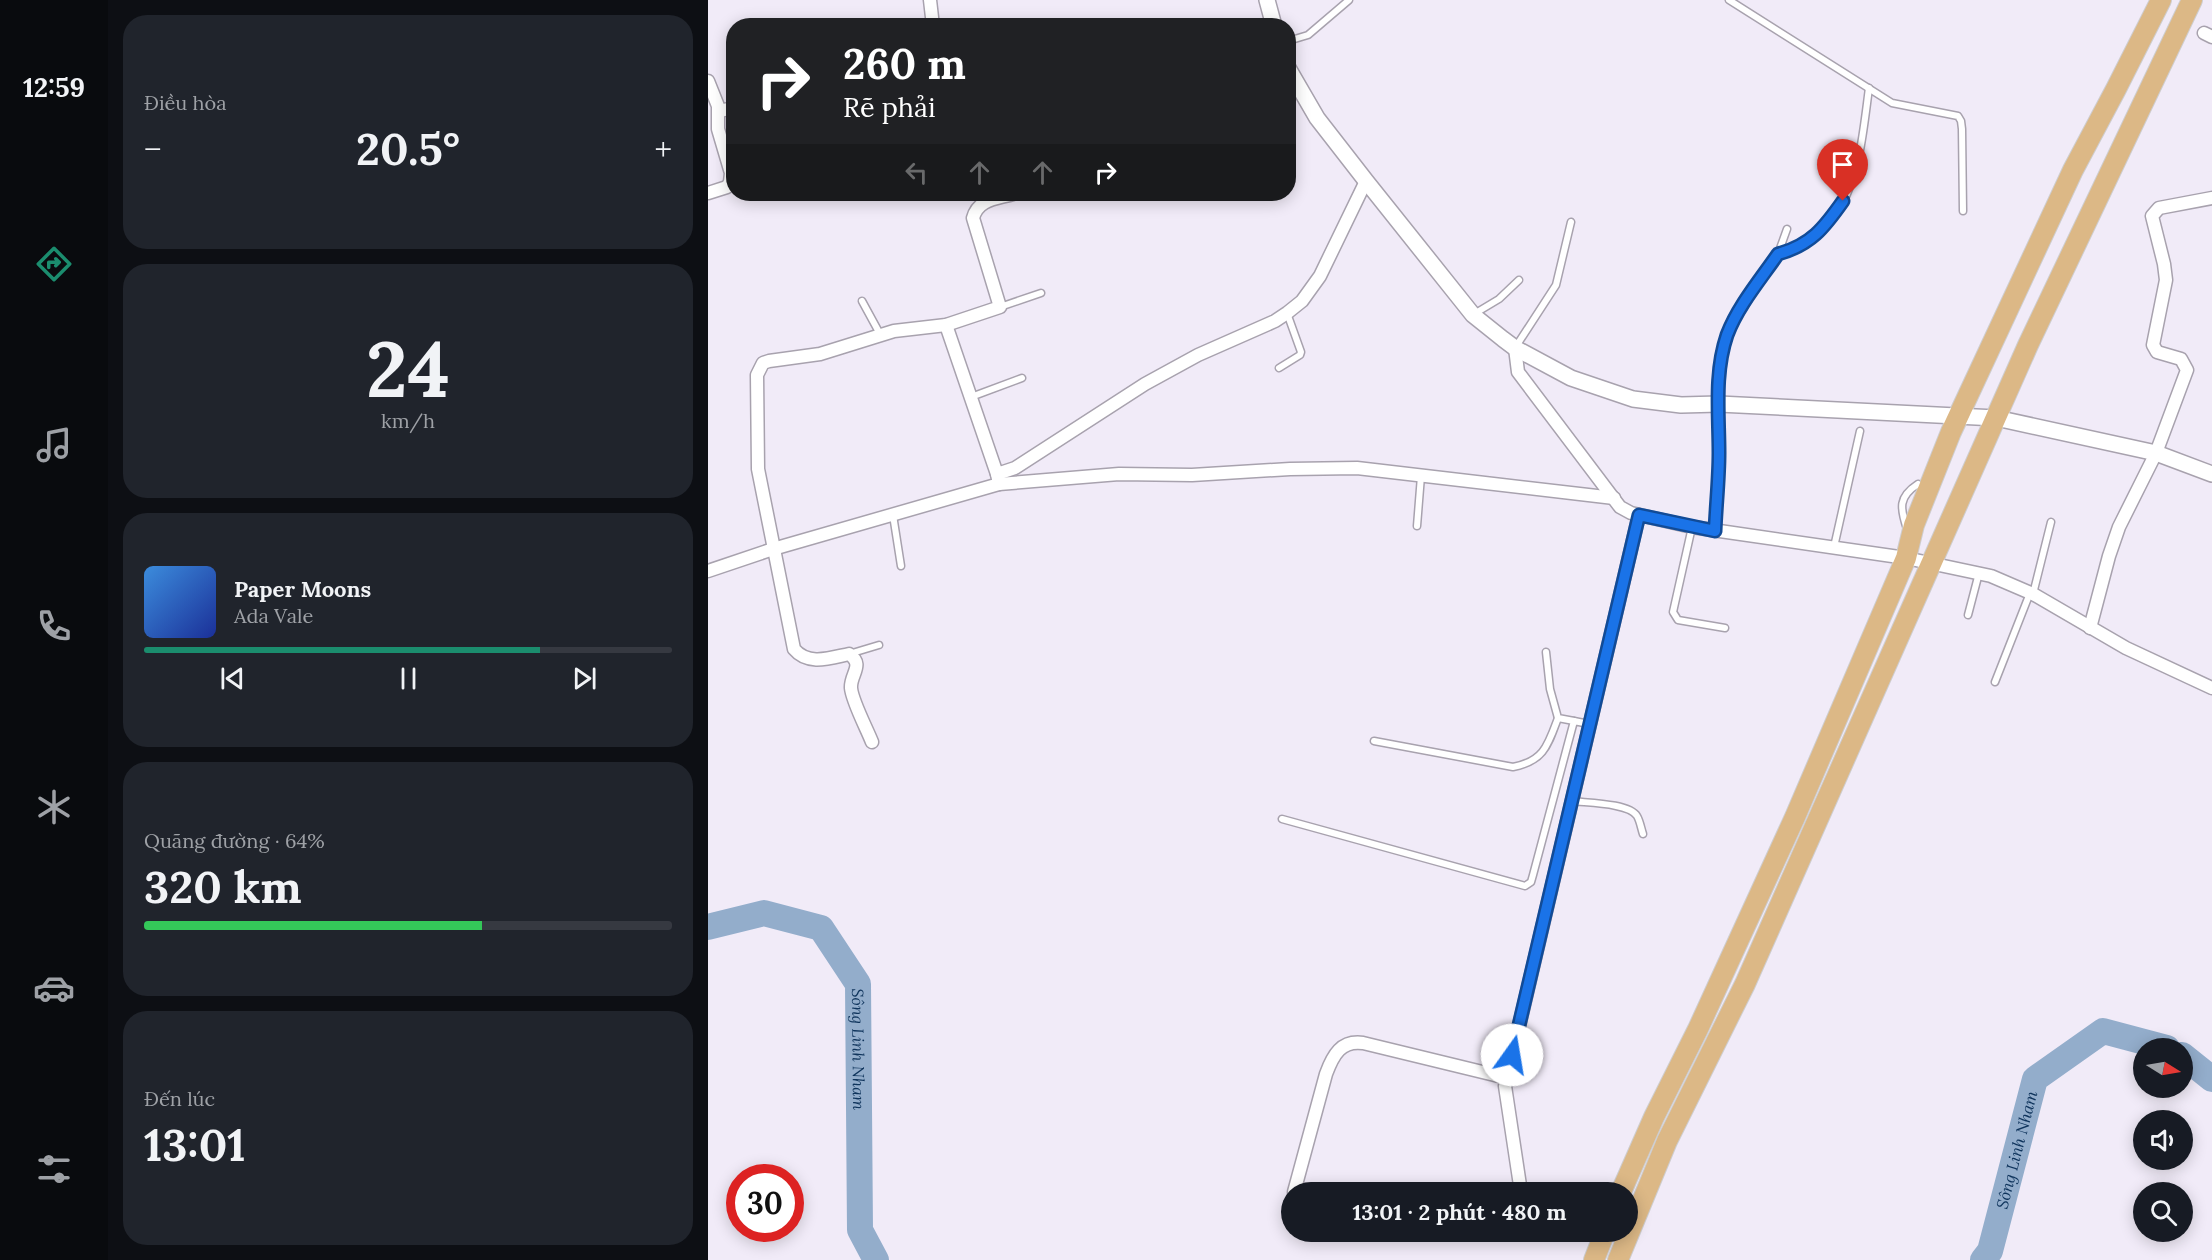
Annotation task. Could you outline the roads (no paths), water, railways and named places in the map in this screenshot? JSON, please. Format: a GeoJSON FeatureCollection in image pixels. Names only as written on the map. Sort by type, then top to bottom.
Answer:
{"type":"FeatureCollection","features":[{"type":"Feature","properties":{"kind":"highway"},"geometry":{"type":"LineString","coordinates":[[1625,1182],[1795,817],[1906,558],[1914,525],[1959,415],[2073,170],[2161,0]]}},
{"type":"Feature","properties":{"kind":"highway"},"geometry":{"type":"LineString","coordinates":[[1618,1260],[1667,1141],[1745,984],[1996,418],[2192,0]]}},
{"type":"Feature","properties":{"kind":"highway"},"geometry":{"type":"LineString","coordinates":[[1594,1260],[1601,1242]]}},
{"type":"Feature","properties":{"kind":"street"},"geometry":{"type":"LineString","coordinates":[[930,0],[932,18]]}},
{"type":"Feature","properties":{"kind":"street"},"geometry":{"type":"LineString","coordinates":[[1267,0],[1272,18]]}},
{"type":"Feature","properties":{"kind":"street"},"geometry":{"type":"LineString","coordinates":[[708,81],[719,111],[718,129],[726,159]]}},
{"type":"Feature","properties":{"kind":"street"},"geometry":{"type":"LineString","coordinates":[[1296,82],[1317,118],[1473,315],[1515,348],[1571,378],[1633,399],[1681,405],[1719,404],[1996,418],[2156,453],[2212,474]]}},
{"type":"Feature","properties":{"kind":"street"},"geometry":{"type":"LineString","coordinates":[[719,111],[726,110]]}},
{"type":"Feature","properties":{"kind":"street"},"geometry":{"type":"LineString","coordinates":[[708,571],[773,549],[893,515],[998,479],[1145,384],[1198,355],[1275,321],[1302,301],[1320,276],[1366,181]]}},
{"type":"Feature","properties":{"kind":"street"},"geometry":{"type":"LineString","coordinates":[[708,193],[724,189],[726,186]]}},
{"type":"Feature","properties":{"kind":"street"},"geometry":{"type":"LineString","coordinates":[[2090,628],[2119,527],[2156,453],[2187,370],[2181,359],[2157,352],[2153,345],[2166,280],[2152,216],[2159,208],[2212,198]]}},
{"type":"Feature","properties":{"kind":"street"},"geometry":{"type":"LineString","coordinates":[[872,742],[853,693],[852,680],[856,660],[849,654],[810,660],[794,649],[757,456],[757,375],[764,363],[769,361],[820,354],[880,334],[946,325],[1000,307],[973,218],[975,209],[992,201]]}},
{"type":"Feature","properties":{"kind":"street"},"geometry":{"type":"LineString","coordinates":[[946,325],[998,479]]}},
{"type":"Feature","properties":{"kind":"street"},"geometry":{"type":"LineString","coordinates":[[1515,348],[1518,372],[1620,507],[1631,513],[1715,531],[1906,558],[1979,573],[2032,593],[2127,648],[2212,688]]}},
{"type":"Feature","properties":{"kind":"street"},"geometry":{"type":"LineString","coordinates":[[998,479],[1119,474],[1192,475],[1306,468],[1357,468],[1614,498]]}},
{"type":"Feature","properties":{"kind":"street"},"geometry":{"type":"LineString","coordinates":[[1519,1182],[1505,1097],[1507,1078],[1639,515]]}},
{"type":"Feature","properties":{"kind":"street"},"geometry":{"type":"LineString","coordinates":[[1297,1182],[1332,1058],[1349,1043],[1363,1043],[1507,1078]]}},
{"type":"Feature","properties":{"kind":"lane"},"geometry":{"type":"LineString","coordinates":[[1296,38],[1308,34],[1349,0]]}},
{"type":"Feature","properties":{"kind":"lane"},"geometry":{"type":"LineString","coordinates":[[1729,0],[1892,103],[1923,111],[1950,113],[1958,116],[1961,121],[1963,211]]}},
{"type":"Feature","properties":{"kind":"lane"},"geometry":{"type":"LineString","coordinates":[[1778,254],[1791,250],[1815,236],[1847,195],[1857,169],[1869,88]]}},
{"type":"Feature","properties":{"kind":"lane"},"geometry":{"type":"LineString","coordinates":[[1515,348],[1556,285],[1571,222]]}},
{"type":"Feature","properties":{"kind":"lane"},"geometry":{"type":"LineString","coordinates":[[1715,531],[1719,453],[1719,372],[1722,351],[1739,310],[1778,254],[1787,229]]}},
{"type":"Feature","properties":{"kind":"lane"},"geometry":{"type":"LineString","coordinates":[[1473,315],[1499,299],[1519,280]]}},
{"type":"Feature","properties":{"kind":"lane"},"geometry":{"type":"LineString","coordinates":[[1000,307],[1041,293]]}},
{"type":"Feature","properties":{"kind":"lane"},"geometry":{"type":"LineString","coordinates":[[862,301],[880,334]]}},
{"type":"Feature","properties":{"kind":"lane"},"geometry":{"type":"LineString","coordinates":[[1279,368],[1300,355],[1301,352],[1287,313]]}},
{"type":"Feature","properties":{"kind":"lane"},"geometry":{"type":"LineString","coordinates":[[970,397],[1022,378]]}},
{"type":"Feature","properties":{"kind":"lane"},"geometry":{"type":"LineString","coordinates":[[1834,548],[1860,431]]}},
{"type":"Feature","properties":{"kind":"lane"},"geometry":{"type":"LineString","coordinates":[[1417,526],[1421,475]]}},
{"type":"Feature","properties":{"kind":"lane"},"geometry":{"type":"LineString","coordinates":[[1906,558],[1908,536],[1901,512],[1903,498],[1907,491],[1918,484]]}},
{"type":"Feature","properties":{"kind":"lane"},"geometry":{"type":"LineString","coordinates":[[893,515],[901,566]]}},
{"type":"Feature","properties":{"kind":"lane"},"geometry":{"type":"LineString","coordinates":[[1995,682],[2032,593],[2051,522]]}},
{"type":"Feature","properties":{"kind":"lane"},"geometry":{"type":"LineString","coordinates":[[1692,527],[1673,612],[1678,620],[1725,628]]}},
{"type":"Feature","properties":{"kind":"lane"},"geometry":{"type":"LineString","coordinates":[[1968,615],[1979,573]]}},
{"type":"Feature","properties":{"kind":"lane"},"geometry":{"type":"LineString","coordinates":[[849,654],[879,645]]}},
{"type":"Feature","properties":{"kind":"lane"},"geometry":{"type":"LineString","coordinates":[[1374,741],[1513,767],[1526,764],[1549,745],[1558,718],[1550,688],[1546,652]]}},
{"type":"Feature","properties":{"kind":"lane"},"geometry":{"type":"LineString","coordinates":[[1558,718],[1589,724]]}},
{"type":"Feature","properties":{"kind":"lane"},"geometry":{"type":"LineString","coordinates":[[1282,819],[1525,886],[1531,882],[1575,721]]}},
{"type":"Feature","properties":{"kind":"lane"},"geometry":{"type":"LineString","coordinates":[[1572,801],[1631,810],[1637,815],[1643,834]]}},
{"type":"Feature","properties":{"kind":"waterway","name":"Sông Linh Nham"},"geometry":{"type":"LineString","coordinates":[[708,927],[764,913],[821,928],[858,984],[860,1230],[876,1260]]}},
{"type":"Feature","properties":{"kind":"waterway","name":"Sông Linh Nham"},"geometry":{"type":"LineString","coordinates":[[1983,1260],[1990,1251],[2035,1079],[2103,1031],[2133,1039]]}},
{"type":"Feature","properties":{"kind":"waterway","name":"Sông Linh Nham"},"geometry":{"type":"LineString","coordinates":[[2193,1064],[2212,1079]]}}]}
